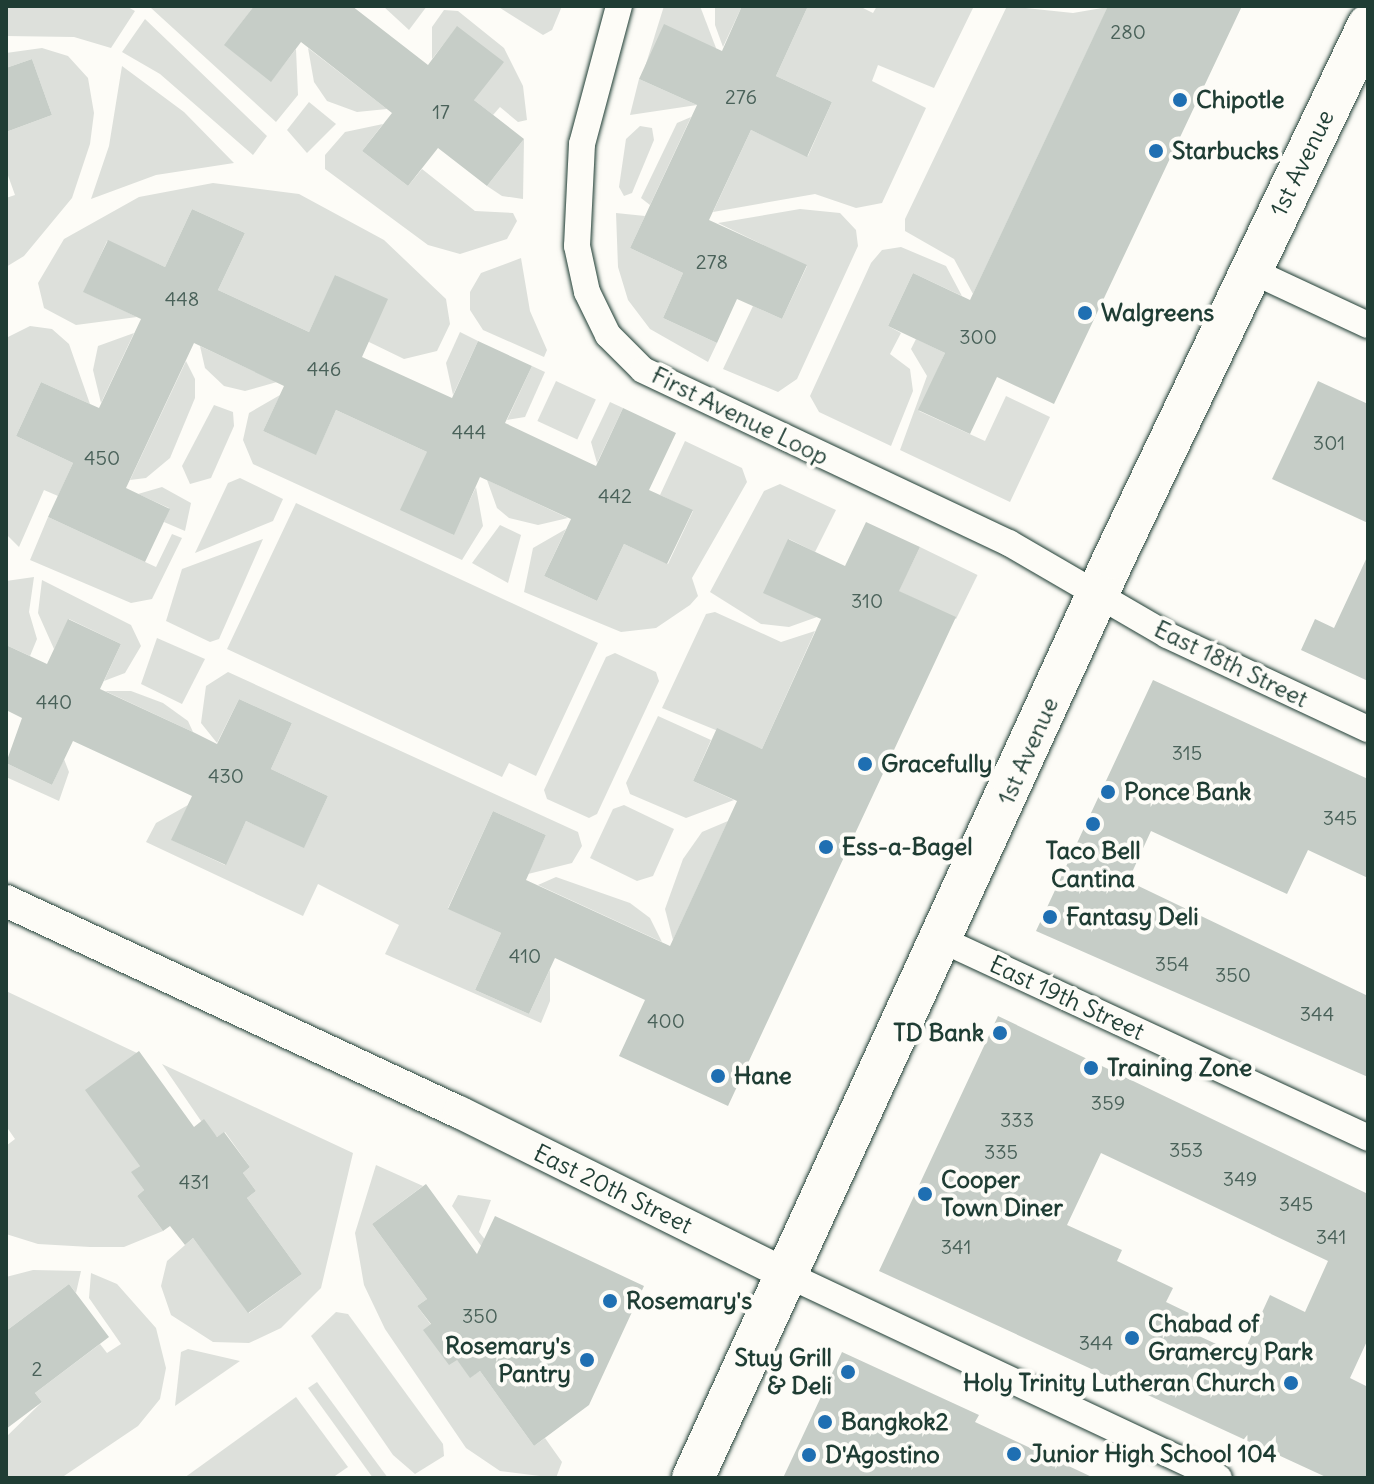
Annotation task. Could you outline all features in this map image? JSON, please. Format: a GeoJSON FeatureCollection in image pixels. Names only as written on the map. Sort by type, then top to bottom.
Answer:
{"type":"FeatureCollection","features":[{"type":"Feature","properties":{"kind":"main road","name":"1st Avenue"},"geometry":{"type":"LineString","coordinates":[[693,1478],[1097,596],[1368,26]]}},
{"type":"Feature","properties":{"kind":"street","name":"First Avenue Loop"},"geometry":{"type":"LineString","coordinates":[[619,6],[593,88],[576,196],[577,246],[587,292],[608,335],[643,370],[677,390],[1009,543],[1097,596]]}},
{"type":"Feature","properties":{"kind":"street"},"geometry":{"type":"LineString","coordinates":[[1250,270],[1368,325]]}},
{"type":"Feature","properties":{"kind":"street","name":"East 18th Street"},"geometry":{"type":"LineString","coordinates":[[1097,596],[1368,729]]}},
{"type":"Feature","properties":{"kind":"street","name":"East 20th Street"},"geometry":{"type":"LineString","coordinates":[[6,901],[459,1112],[788,1275],[1219,1478]]}},
{"type":"Feature","properties":{"kind":"street","name":"East 19th Street"},"geometry":{"type":"LineString","coordinates":[[940,939],[1368,1138]]}},
{"type":"Feature","properties":{"kind":"shaded area"},"geometry":{"type":"Polygon","coordinates":[[[6,6],[126,6],[135,11],[111,48],[74,37],[6,36],[6,6]]]}},
{"type":"Feature","properties":{"kind":"shaded area"},"geometry":{"type":"Polygon","coordinates":[[[254,6],[225,45],[271,81],[296,49],[298,95],[276,122],[151,8],[254,6]]]}},
{"type":"Feature","properties":{"kind":"shaded area"},"geometry":{"type":"Polygon","coordinates":[[[383,6],[427,6],[409,30],[383,6]]]}},
{"type":"Feature","properties":{"kind":"shaded area"},"geometry":{"type":"Polygon","coordinates":[[[497,6],[562,6],[552,30],[543,35],[497,6]]]}},
{"type":"Feature","properties":{"kind":"shaded area"},"geometry":{"type":"Polygon","coordinates":[[[664,6],[700,6],[716,48],[645,67],[664,6]]]}},
{"type":"Feature","properties":{"kind":"shaded area"},"geometry":{"type":"Polygon","coordinates":[[[715,6],[742,6],[723,47],[715,25],[715,6]]]}},
{"type":"Feature","properties":{"kind":"shaded area"},"geometry":{"type":"Polygon","coordinates":[[[808,6],[859,6],[873,13],[877,6],[974,6],[934,88],[878,65],[872,81],[926,108],[882,203],[856,208],[815,194],[713,212],[751,130],[808,156],[832,102],[776,76],[808,6]]]}},
{"type":"Feature","properties":{"kind":"shaded area"},"geometry":{"type":"Polygon","coordinates":[[[1007,6],[1073,13],[1108,7],[973,294],[954,259],[905,231],[905,219],[1007,6]]]}},
{"type":"Feature","properties":{"kind":"shaded area"},"geometry":{"type":"Polygon","coordinates":[[[444,10],[458,11],[504,48],[523,86],[527,120],[518,122],[500,107],[493,115],[474,100],[457,27],[432,59],[432,27],[444,10]]]}},
{"type":"Feature","properties":{"kind":"shaded area"},"geometry":{"type":"Polygon","coordinates":[[[145,19],[267,136],[253,155],[160,74],[122,52],[145,19]]]}},
{"type":"Feature","properties":{"kind":"shaded area"},"geometry":{"type":"Polygon","coordinates":[[[42,48],[68,56],[88,78],[94,113],[90,144],[72,198],[24,256],[6,267],[6,198],[15,195],[6,170],[6,132],[52,115],[32,59],[6,68],[6,53],[42,48]]]}},
{"type":"Feature","properties":{"kind":"shaded area"},"geometry":{"type":"Polygon","coordinates":[[[308,48],[387,109],[357,112],[327,101],[314,82],[308,48]]]}},
{"type":"Feature","properties":{"kind":"shaded area"},"geometry":{"type":"Polygon","coordinates":[[[122,66],[184,112],[234,163],[156,175],[91,199],[109,146],[122,66]]]}},
{"type":"Feature","properties":{"kind":"shaded area"},"geometry":{"type":"Polygon","coordinates":[[[639,79],[697,105],[630,115],[639,79]]]}},
{"type":"Feature","properties":{"kind":"shaded area"},"geometry":{"type":"Polygon","coordinates":[[[309,102],[336,124],[307,153],[287,130],[309,102]]]}},
{"type":"Feature","properties":{"kind":"shaded area"},"geometry":{"type":"Polygon","coordinates":[[[691,117],[650,205],[641,198],[677,123],[691,117]]]}},
{"type":"Feature","properties":{"kind":"shaded area"},"geometry":{"type":"Polygon","coordinates":[[[383,124],[362,151],[408,186],[422,169],[475,211],[513,213],[517,221],[507,239],[460,254],[428,245],[325,169],[325,155],[345,132],[383,124]]]}},
{"type":"Feature","properties":{"kind":"shaded area"},"geometry":{"type":"Polygon","coordinates":[[[640,126],[652,128],[654,140],[632,193],[624,196],[619,187],[626,139],[640,126]]]}},
{"type":"Feature","properties":{"kind":"shaded area"},"geometry":{"type":"Polygon","coordinates":[[[524,139],[523,199],[502,196],[487,186],[524,139]]]}},
{"type":"Feature","properties":{"kind":"shaded area"},"geometry":{"type":"Polygon","coordinates":[[[213,183],[299,194],[384,240],[446,299],[450,324],[437,351],[404,359],[369,342],[336,275],[309,332],[218,290],[245,233],[192,209],[165,267],[107,241],[84,292],[137,317],[76,325],[44,308],[38,283],[64,239],[139,197],[213,183]]]}},
{"type":"Feature","properties":{"kind":"shaded area"},"geometry":{"type":"Polygon","coordinates":[[[800,209],[840,213],[856,230],[858,246],[797,379],[778,392],[723,369],[753,306],[782,319],[807,266],[718,223],[800,209]]]}},
{"type":"Feature","properties":{"kind":"shaded area"},"geometry":{"type":"Polygon","coordinates":[[[616,213],[645,216],[630,248],[683,273],[663,318],[717,343],[708,362],[650,329],[628,300],[618,267],[616,213]]]}},
{"type":"Feature","properties":{"kind":"shaded area"},"geometry":{"type":"Polygon","coordinates":[[[901,247],[946,266],[962,296],[913,273],[888,326],[901,333],[890,354],[910,369],[913,391],[891,446],[819,412],[810,396],[871,263],[882,250],[901,247]]]}},
{"type":"Feature","properties":{"kind":"shaded area"},"geometry":{"type":"Polygon","coordinates":[[[521,258],[530,311],[547,350],[544,357],[483,330],[470,310],[470,292],[481,273],[521,258]]]}},
{"type":"Feature","properties":{"kind":"shaded area"},"geometry":{"type":"Polygon","coordinates":[[[30,326],[52,329],[69,344],[90,404],[41,382],[16,436],[73,463],[58,496],[44,490],[19,547],[6,534],[6,338],[30,326]]]}},
{"type":"Feature","properties":{"kind":"shaded area"},"geometry":{"type":"Polygon","coordinates":[[[460,332],[478,341],[453,395],[446,363],[460,332]]]}},
{"type":"Feature","properties":{"kind":"shaded area"},"geometry":{"type":"Polygon","coordinates":[[[134,333],[101,403],[93,370],[98,346],[134,333]]]}},
{"type":"Feature","properties":{"kind":"shaded area"},"geometry":{"type":"Polygon","coordinates":[[[916,339],[945,353],[919,411],[985,441],[1006,396],[1050,417],[1010,502],[900,450],[927,376],[911,349],[916,339]]]}},
{"type":"Feature","properties":{"kind":"shaded area"},"geometry":{"type":"Polygon","coordinates":[[[200,346],[277,382],[245,391],[224,386],[205,368],[200,346]]]}},
{"type":"Feature","properties":{"kind":"shaded area"},"geometry":{"type":"Polygon","coordinates":[[[186,361],[195,379],[195,398],[170,458],[146,478],[130,480],[186,361]]]}},
{"type":"Feature","properties":{"kind":"shaded area"},"geometry":{"type":"Polygon","coordinates":[[[532,366],[545,372],[525,417],[507,420],[532,366]]]}},
{"type":"Feature","properties":{"kind":"shaded area"},"geometry":{"type":"Polygon","coordinates":[[[556,381],[596,400],[577,439],[537,421],[556,381]]]}},
{"type":"Feature","properties":{"kind":"shaded area"},"geometry":{"type":"Polygon","coordinates":[[[280,395],[263,431],[316,454],[336,410],[427,452],[453,535],[476,487],[483,526],[462,560],[253,464],[243,440],[249,413],[280,395]]]}},
{"type":"Feature","properties":{"kind":"shaded area"},"geometry":{"type":"Polygon","coordinates":[[[610,402],[623,408],[597,463],[591,442],[610,402]]]}},
{"type":"Feature","properties":{"kind":"shaded area"},"geometry":{"type":"Polygon","coordinates":[[[214,405],[233,412],[234,426],[211,478],[190,484],[182,466],[214,405]]]}},
{"type":"Feature","properties":{"kind":"shaded area"},"geometry":{"type":"Polygon","coordinates":[[[685,441],[742,468],[747,482],[692,578],[698,596],[690,605],[656,628],[621,632],[524,592],[533,548],[566,529],[544,576],[597,601],[624,544],[668,564],[693,511],[660,495],[685,441]]]}},
{"type":"Feature","properties":{"kind":"shaded area"},"geometry":{"type":"Polygon","coordinates":[[[240,478],[283,499],[273,521],[195,553],[228,483],[240,478]]]}},
{"type":"Feature","properties":{"kind":"shaded area"},"geometry":{"type":"Polygon","coordinates":[[[487,480],[568,518],[538,525],[509,518],[497,508],[487,480]]]}},
{"type":"Feature","properties":{"kind":"shaded area"},"geometry":{"type":"Polygon","coordinates":[[[780,484],[836,510],[815,552],[789,539],[817,617],[789,627],[761,624],[710,592],[764,491],[780,484]]]}},
{"type":"Feature","properties":{"kind":"shaded area"},"geometry":{"type":"Polygon","coordinates":[[[162,487],[191,503],[185,531],[164,522],[169,508],[138,494],[162,487]]]}},
{"type":"Feature","properties":{"kind":"shaded area"},"geometry":{"type":"Polygon","coordinates":[[[296,503],[598,643],[536,776],[509,763],[502,777],[227,649],[296,503]]]}},
{"type":"Feature","properties":{"kind":"shaded area"},"geometry":{"type":"Polygon","coordinates":[[[48,517],[156,567],[172,534],[182,538],[152,599],[131,603],[30,560],[48,517]]]}},
{"type":"Feature","properties":{"kind":"shaded area"},"geometry":{"type":"Polygon","coordinates":[[[500,525],[521,535],[508,583],[472,563],[500,525]]]}},
{"type":"Feature","properties":{"kind":"shaded area"},"geometry":{"type":"Polygon","coordinates":[[[263,539],[219,639],[210,642],[166,621],[182,569],[263,539]]]}},
{"type":"Feature","properties":{"kind":"shaded area"},"geometry":{"type":"Polygon","coordinates":[[[920,547],[978,575],[956,619],[899,591],[920,547]]]}},
{"type":"Feature","properties":{"kind":"shaded area"},"geometry":{"type":"Polygon","coordinates":[[[34,577],[29,612],[37,639],[30,656],[6,645],[6,581],[34,577]]]}},
{"type":"Feature","properties":{"kind":"shaded area"},"geometry":{"type":"Polygon","coordinates":[[[42,580],[131,625],[141,646],[125,673],[104,681],[121,644],[69,619],[54,649],[38,613],[42,580]]]}},
{"type":"Feature","properties":{"kind":"shaded area"},"geometry":{"type":"Polygon","coordinates":[[[715,612],[781,642],[815,631],[762,749],[662,708],[706,614],[715,612]]]}},
{"type":"Feature","properties":{"kind":"shaded area"},"geometry":{"type":"Polygon","coordinates":[[[157,638],[205,659],[182,704],[141,684],[157,638]]]}},
{"type":"Feature","properties":{"kind":"shaded area"},"geometry":{"type":"Polygon","coordinates":[[[615,653],[656,672],[659,681],[597,814],[589,818],[547,799],[544,790],[606,657],[615,653]]]}},
{"type":"Feature","properties":{"kind":"shaded area"},"geometry":{"type":"Polygon","coordinates":[[[228,672],[578,832],[582,846],[572,863],[528,874],[546,835],[493,811],[448,908],[501,933],[475,990],[529,1014],[550,969],[550,1001],[541,1023],[385,954],[399,925],[318,884],[303,916],[146,842],[156,823],[188,805],[172,840],[225,865],[246,821],[304,847],[328,796],[271,769],[292,723],[239,699],[217,743],[201,723],[206,686],[228,672]]]}},
{"type":"Feature","properties":{"kind":"shaded area"},"geometry":{"type":"Polygon","coordinates":[[[105,691],[131,691],[163,703],[188,721],[193,732],[105,691]]]}},
{"type":"Feature","properties":{"kind":"shaded area"},"geometry":{"type":"Polygon","coordinates":[[[658,716],[711,740],[693,781],[734,800],[686,818],[630,794],[626,783],[658,716]]]}},
{"type":"Feature","properties":{"kind":"shaded area"},"geometry":{"type":"Polygon","coordinates":[[[64,759],[69,772],[59,801],[6,777],[6,763],[52,785],[64,759]]]}},
{"type":"Feature","properties":{"kind":"shaded area"},"geometry":{"type":"Polygon","coordinates":[[[624,805],[674,829],[653,876],[637,881],[590,858],[613,809],[624,805]]]}},
{"type":"Feature","properties":{"kind":"shaded area"},"geometry":{"type":"Polygon","coordinates":[[[728,821],[673,940],[665,909],[683,859],[702,832],[728,821]]]}},
{"type":"Feature","properties":{"kind":"shaded area"},"geometry":{"type":"Polygon","coordinates":[[[556,877],[630,903],[650,918],[662,942],[538,885],[556,877]]]}},
{"type":"Feature","properties":{"kind":"shaded area"},"geometry":{"type":"Polygon","coordinates":[[[6,991],[137,1053],[140,1166],[132,1172],[144,1190],[137,1196],[163,1231],[124,1247],[38,1244],[6,1234],[6,1146],[15,1139],[6,1126],[6,991]]]}},
{"type":"Feature","properties":{"kind":"shaded area"},"geometry":{"type":"Polygon","coordinates":[[[162,1064],[353,1153],[321,1288],[281,1328],[249,1343],[213,1342],[171,1315],[161,1286],[167,1261],[193,1238],[249,1313],[302,1274],[247,1198],[256,1191],[243,1173],[250,1167],[225,1132],[217,1137],[201,1121],[162,1064]]]}},
{"type":"Feature","properties":{"kind":"shaded area"},"geometry":{"type":"Polygon","coordinates":[[[376,1165],[423,1186],[372,1224],[427,1299],[417,1306],[470,1377],[480,1371],[534,1446],[545,1438],[562,1462],[556,1478],[500,1471],[466,1448],[385,1329],[364,1285],[355,1233],[376,1165]]]}},
{"type":"Feature","properties":{"kind":"shaded area"},"geometry":{"type":"Polygon","coordinates":[[[458,1195],[491,1200],[479,1232],[499,1257],[487,1254],[452,1206],[458,1195]]]}},
{"type":"Feature","properties":{"kind":"shaded area"},"geometry":{"type":"Polygon","coordinates":[[[33,1270],[81,1271],[76,1293],[69,1284],[6,1331],[6,1277],[33,1270]]]}},
{"type":"Feature","properties":{"kind":"shaded area"},"geometry":{"type":"Polygon","coordinates":[[[91,1273],[117,1284],[156,1328],[166,1368],[160,1399],[138,1426],[61,1478],[6,1478],[6,1437],[42,1402],[35,1393],[100,1344],[107,1353],[121,1344],[89,1298],[91,1273]]]}},
{"type":"Feature","properties":{"kind":"shaded area"},"geometry":{"type":"Polygon","coordinates":[[[336,1312],[348,1314],[443,1444],[444,1456],[415,1474],[393,1455],[311,1336],[336,1312]]]}},
{"type":"Feature","properties":{"kind":"shaded area"},"geometry":{"type":"Polygon","coordinates":[[[188,1349],[240,1361],[175,1406],[181,1352],[188,1349]]]}},
{"type":"Feature","properties":{"kind":"shaded area"},"geometry":{"type":"Polygon","coordinates":[[[317,1382],[388,1478],[373,1478],[308,1388],[317,1382]]]}},
{"type":"Feature","properties":{"kind":"shaded area"},"geometry":{"type":"Polygon","coordinates":[[[296,1397],[348,1467],[332,1478],[184,1478],[296,1397]]]}},
{"type":"Feature","properties":{"kind":"building"},"geometry":{"type":"Polygon","coordinates":[[[254,6],[352,6],[428,65],[457,26],[504,62],[474,100],[524,139],[487,186],[438,148],[408,186],[362,151],[392,113],[301,42],[271,82],[224,45],[254,6]]]}},
{"type":"Feature","properties":{"kind":"building"},"geometry":{"type":"Polygon","coordinates":[[[742,6],[808,6],[776,76],[832,102],[807,157],[751,130],[709,220],[807,265],[782,319],[737,299],[717,343],[663,318],[683,273],[630,248],[697,105],[639,79],[664,24],[722,51],[742,6]]]}},
{"type":"Feature","properties":{"kind":"building"},"geometry":{"type":"Polygon","coordinates":[[[1108,6],[1242,6],[1054,404],[997,377],[970,434],[918,410],[945,353],[888,326],[913,273],[970,300],[1108,6]]]}},
{"type":"Feature","properties":{"kind":"building"},"geometry":{"type":"Polygon","coordinates":[[[32,59],[52,115],[6,132],[6,68],[32,59]]]}},
{"type":"Feature","properties":{"kind":"building"},"geometry":{"type":"Polygon","coordinates":[[[192,209],[245,233],[218,290],[309,332],[335,275],[388,299],[362,357],[452,398],[478,341],[532,366],[505,423],[596,466],[623,408],[676,433],[649,490],[693,510],[667,564],[624,544],[597,601],[544,576],[571,519],[480,477],[454,535],[400,510],[427,452],[336,410],[316,455],[263,431],[284,386],[194,343],[126,488],[170,509],[145,562],[48,517],[73,463],[16,436],[41,382],[99,408],[141,319],[83,292],[108,240],[165,267],[192,209]]]}},
{"type":"Feature","properties":{"kind":"building"},"geometry":{"type":"Polygon","coordinates":[[[1318,381],[1368,404],[1368,523],[1272,479],[1318,381]]]}},
{"type":"Feature","properties":{"kind":"building"},"geometry":{"type":"Polygon","coordinates":[[[866,522],[920,547],[899,591],[956,617],[728,1106],[619,1056],[645,1000],[555,958],[529,1014],[475,990],[501,933],[448,909],[493,811],[546,835],[526,880],[670,946],[737,801],[693,781],[717,728],[762,749],[821,619],[763,593],[788,539],[845,566],[866,522]]]}},
{"type":"Feature","properties":{"kind":"building"},"geometry":{"type":"Polygon","coordinates":[[[1368,555],[1368,681],[1301,650],[1315,619],[1334,628],[1368,555]]]}},
{"type":"Feature","properties":{"kind":"building"},"geometry":{"type":"Polygon","coordinates":[[[68,619],[121,644],[100,689],[217,744],[239,699],[292,723],[271,769],[328,796],[304,848],[246,821],[226,865],[171,840],[192,796],[73,741],[52,785],[6,763],[22,718],[6,710],[6,645],[47,664],[68,619]]]}},
{"type":"Feature","properties":{"kind":"building"},"geometry":{"type":"Polygon","coordinates":[[[1153,680],[1368,779],[1368,878],[1308,850],[1287,894],[1151,831],[1128,881],[1368,996],[1368,1077],[1036,931],[1153,680]]]}},
{"type":"Feature","properties":{"kind":"building"},"geometry":{"type":"Polygon","coordinates":[[[998,1016],[1368,1194],[1368,1339],[1350,1378],[1368,1387],[1368,1478],[1328,1478],[879,1271],[998,1016]],[[1101,1153],[1067,1225],[1122,1250],[1117,1261],[1173,1288],[1166,1302],[1193,1315],[1186,1330],[1242,1356],[1270,1295],[1305,1312],[1328,1261],[1101,1153]]]}},
{"type":"Feature","properties":{"kind":"building"},"geometry":{"type":"Polygon","coordinates":[[[139,1051],[194,1127],[204,1119],[217,1137],[224,1132],[250,1167],[243,1173],[256,1191],[247,1198],[302,1274],[248,1313],[193,1238],[185,1245],[170,1226],[163,1231],[137,1196],[144,1190],[131,1172],[140,1166],[85,1090],[139,1051]]]}},
{"type":"Feature","properties":{"kind":"building"},"geometry":{"type":"Polygon","coordinates":[[[426,1184],[477,1254],[495,1216],[644,1286],[589,1405],[534,1446],[480,1371],[470,1378],[457,1360],[449,1365],[423,1330],[431,1324],[417,1306],[427,1299],[372,1224],[426,1184]]]}},
{"type":"Feature","properties":{"kind":"building"},"geometry":{"type":"Polygon","coordinates":[[[69,1284],[109,1337],[35,1393],[42,1402],[6,1429],[6,1331],[69,1284]]]}},
{"type":"Feature","properties":{"kind":"building"},"geometry":{"type":"Polygon","coordinates":[[[842,1352],[979,1415],[975,1422],[1094,1478],[783,1478],[842,1352]]]}},
{"type":"Feature","properties":{"kind":"place","name":"Chipotle"},"geometry":{"type":"Point","coordinates":[1180,100]}},
{"type":"Feature","properties":{"kind":"place","name":"Starbucks"},"geometry":{"type":"Point","coordinates":[1156,151]}},
{"type":"Feature","properties":{"kind":"place","name":"Walgreens"},"geometry":{"type":"Point","coordinates":[1085,313]}},
{"type":"Feature","properties":{"kind":"place","name":"Gracefully"},"geometry":{"type":"Point","coordinates":[865,764]}},
{"type":"Feature","properties":{"kind":"place","name":"Ponce Bank"},"geometry":{"type":"Point","coordinates":[1108,792]}},
{"type":"Feature","properties":{"kind":"place","name":"Taco Bell Cantina"},"geometry":{"type":"Point","coordinates":[1093,824]}},
{"type":"Feature","properties":{"kind":"place","name":"Ess-a-Bagel"},"geometry":{"type":"Point","coordinates":[826,847]}},
{"type":"Feature","properties":{"kind":"place","name":"Fantasy Deli"},"geometry":{"type":"Point","coordinates":[1050,917]}},
{"type":"Feature","properties":{"kind":"place","name":"TD Bank"},"geometry":{"type":"Point","coordinates":[1000,1033]}},
{"type":"Feature","properties":{"kind":"place","name":"Training Zone"},"geometry":{"type":"Point","coordinates":[1091,1068]}},
{"type":"Feature","properties":{"kind":"place","name":"Hane"},"geometry":{"type":"Point","coordinates":[718,1076]}},
{"type":"Feature","properties":{"kind":"place","name":"Cooper Town Diner"},"geometry":{"type":"Point","coordinates":[925,1194]}},
{"type":"Feature","properties":{"kind":"place","name":"Rosemary's"},"geometry":{"type":"Point","coordinates":[610,1301]}},
{"type":"Feature","properties":{"kind":"place","name":"Chabad of Gramercy Park"},"geometry":{"type":"Point","coordinates":[1132,1338]}},
{"type":"Feature","properties":{"kind":"place","name":"Rosemary's Pantry"},"geometry":{"type":"Point","coordinates":[587,1360]}},
{"type":"Feature","properties":{"kind":"place","name":"Stuy Grill & Deli"},"geometry":{"type":"Point","coordinates":[848,1372]}},
{"type":"Feature","properties":{"kind":"place","name":"Holy Trinity Lutheran Church"},"geometry":{"type":"Point","coordinates":[1291,1383]}},
{"type":"Feature","properties":{"kind":"place","name":"Bangkok2"},"geometry":{"type":"Point","coordinates":[825,1422]}},
{"type":"Feature","properties":{"kind":"place","name":"Junior High School 104"},"geometry":{"type":"Point","coordinates":[1014,1454]}},
{"type":"Feature","properties":{"kind":"place","name":"D'Agostino"},"geometry":{"type":"Point","coordinates":[809,1455]}}]}
